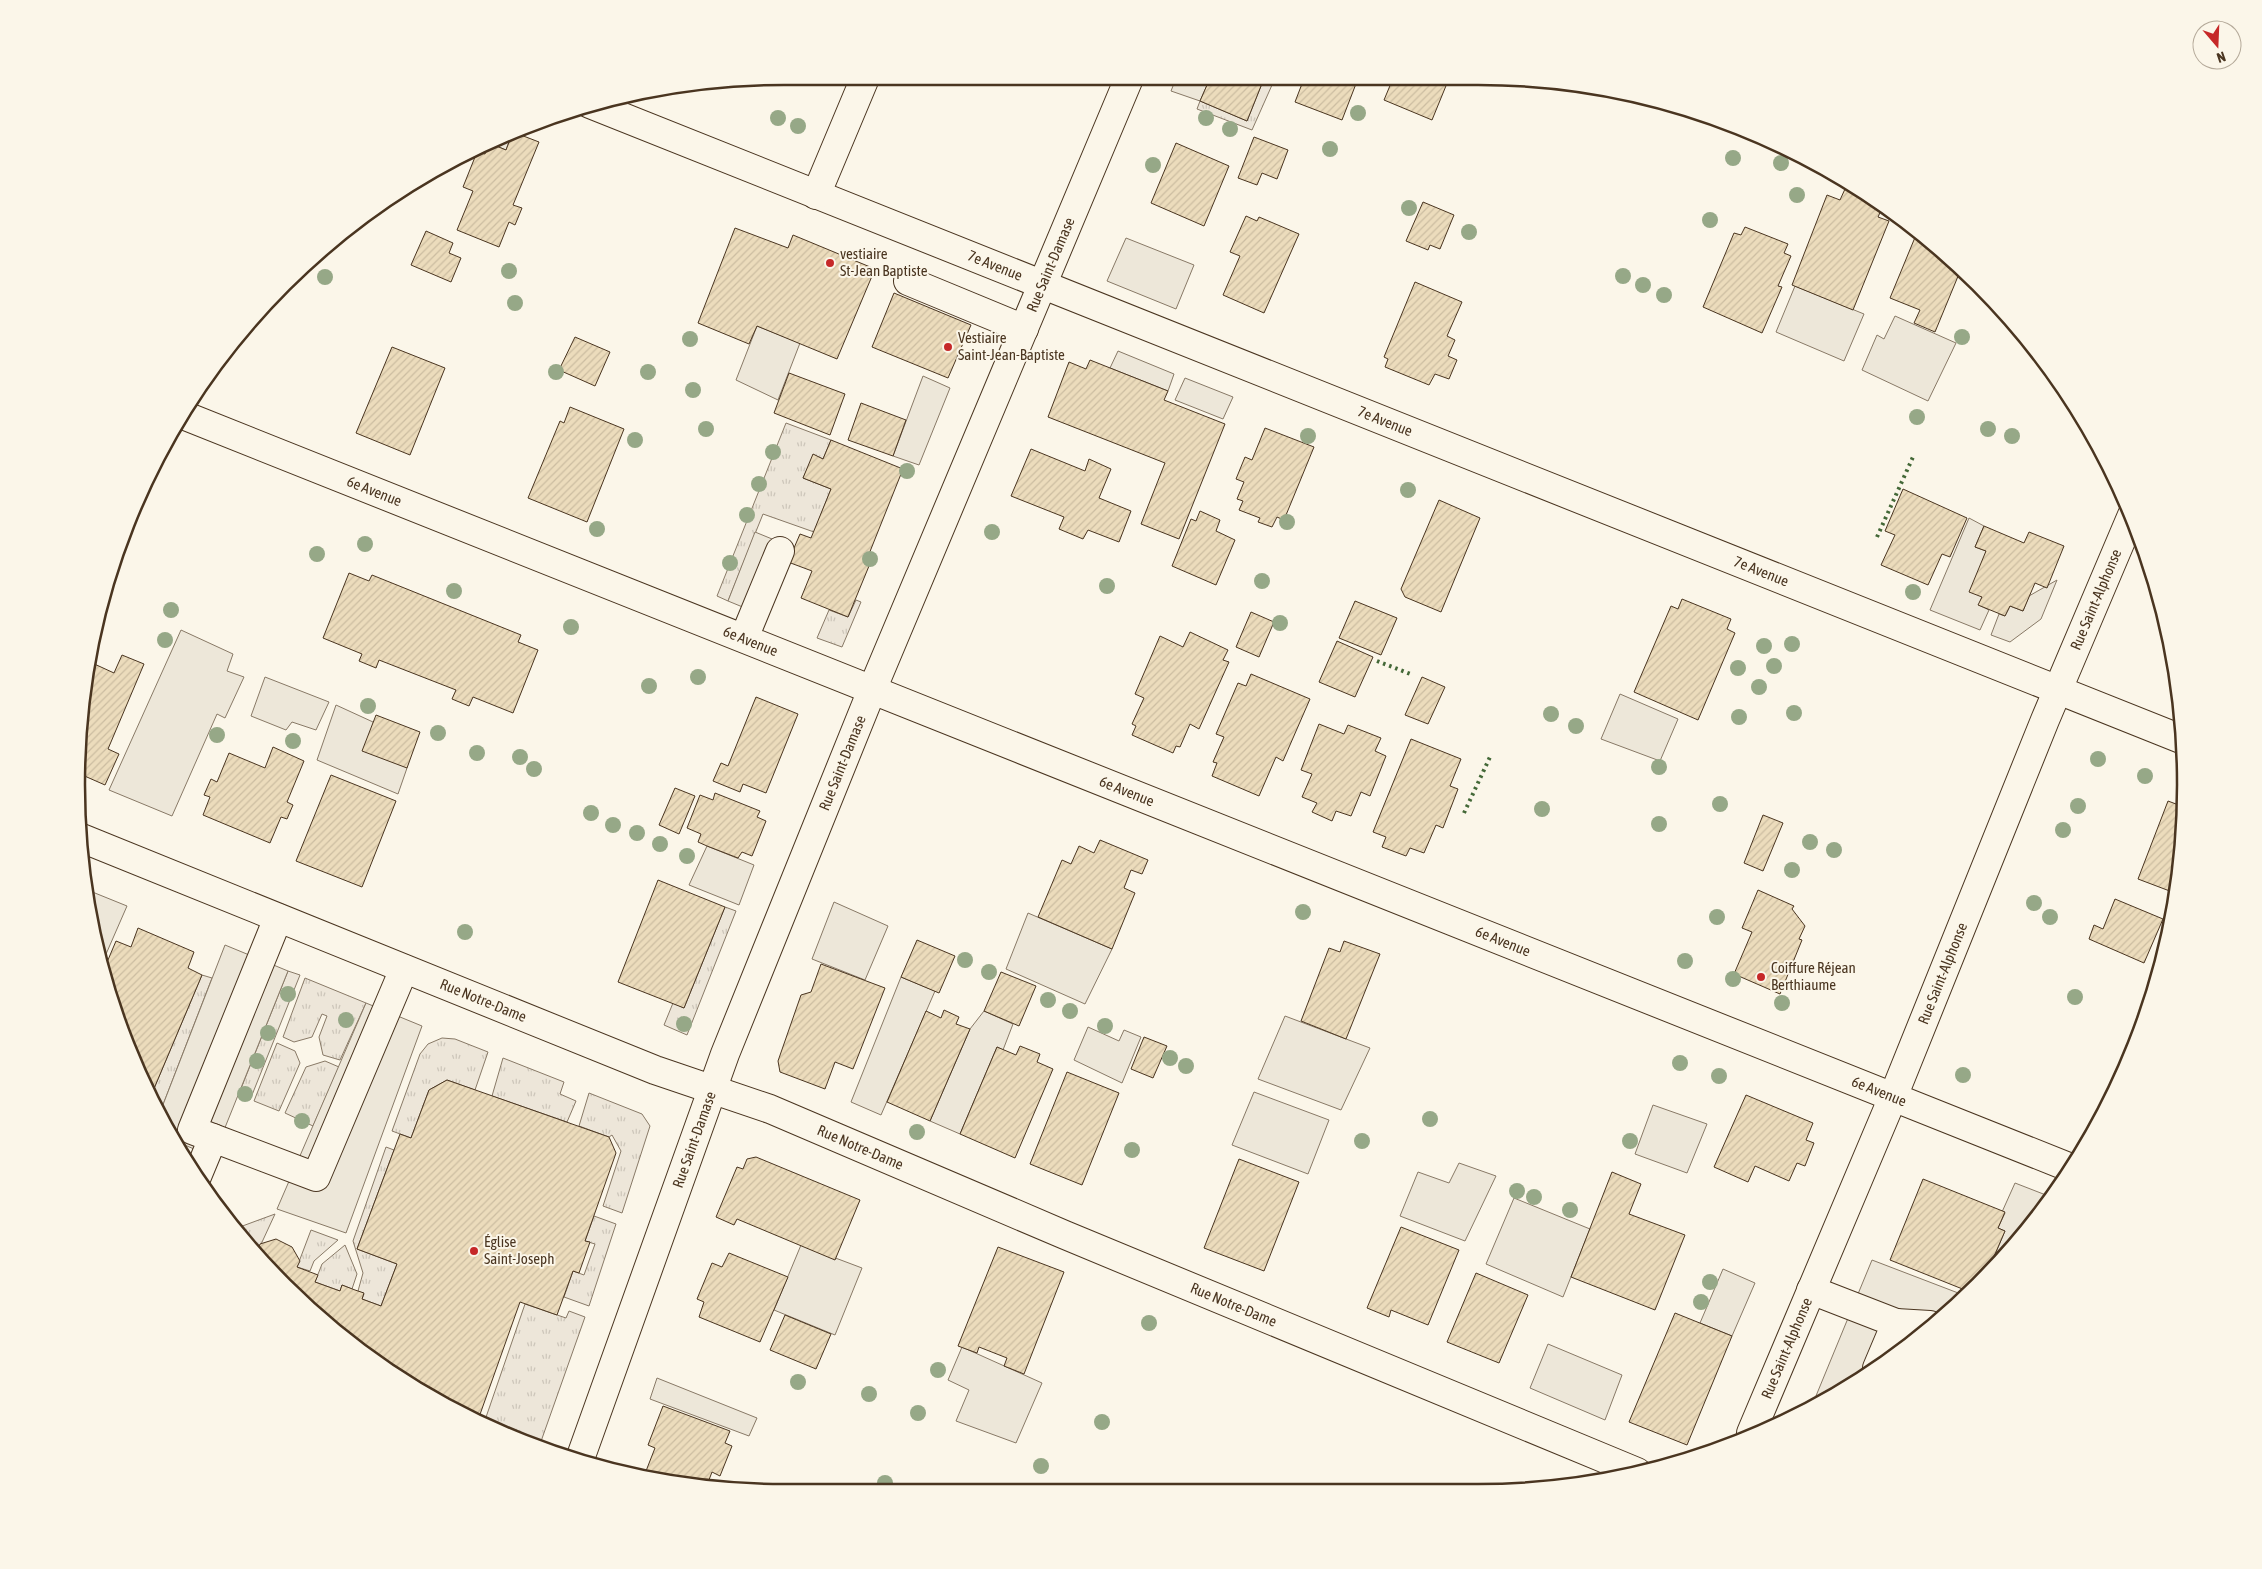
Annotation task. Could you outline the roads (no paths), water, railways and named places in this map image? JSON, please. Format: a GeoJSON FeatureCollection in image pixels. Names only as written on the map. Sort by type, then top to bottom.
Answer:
{"type":"FeatureCollection","features":[{"type":"Feature","properties":{"kind":"street"},"geometry":{"type":"LineString","coordinates":[[816,195],[862,85]]}},
{"type":"Feature","properties":{"kind":"street","name":"Rue Saint-Damase"},"geometry":{"type":"LineString","coordinates":[[582,1454],[711,1090],[872,690],[1126,85]]}},
{"type":"Feature","properties":{"kind":"street","name":"7e Avenue"},"geometry":{"type":"LineString","coordinates":[[603,109],[2176,737]]}},
{"type":"Feature","properties":{"kind":"street"},"geometry":{"type":"LineString","coordinates":[[908,281],[1024,329]]}},
{"type":"Feature","properties":{"kind":"street","name":"6e Avenue"},"geometry":{"type":"LineString","coordinates":[[190,417],[2064,1165]]}},
{"type":"Feature","properties":{"kind":"street","name":"Rue Saint-Alphonse"},"geometry":{"type":"LineString","coordinates":[[1753,1427],[1894,1097],[2127,526]]}},
{"type":"Feature","properties":{"kind":"street"},"geometry":{"type":"LineString","coordinates":[[744,638],[780,551]]}},
{"type":"Feature","properties":{"kind":"street","name":"Rue Notre-Dame"},"geometry":{"type":"LineString","coordinates":[[88,847],[278,918],[655,1070],[770,1109],[1065,1235],[1627,1468]]}},
{"type":"Feature","properties":{"kind":"street"},"geometry":{"type":"LineString","coordinates":[[278,918],[192,1130],[316,1177],[404,969]]}},
{"type":"Feature","properties":{"kind":"street"},"geometry":{"type":"LineString","coordinates":[[200,1169],[213,1138]]}},
{"type":"Feature","properties":{"kind":"street"},"geometry":{"type":"LineString","coordinates":[[1811,1290],[1896,1323],[1921,1324]]}},
{"type":"Feature","properties":{"kind":"street"},"geometry":{"type":"LineString","coordinates":[[1884,1353],[1896,1323]]}},
{"type":"Feature","properties":{"kind":"place","name":"vestiaire St-Jean Baptiste"},"geometry":{"type":"Point","coordinates":[830,263]}},
{"type":"Feature","properties":{"kind":"place","name":"Vestiaire Saint-Jean-Baptiste"},"geometry":{"type":"Point","coordinates":[948,347]}},
{"type":"Feature","properties":{"kind":"place","name":"Coiffure Réjean Berthiaume"},"geometry":{"type":"Point","coordinates":[1761,977]}},
{"type":"Feature","properties":{"kind":"place","name":"Église Saint-Joseph"},"geometry":{"type":"Point","coordinates":[474,1251]}}]}
